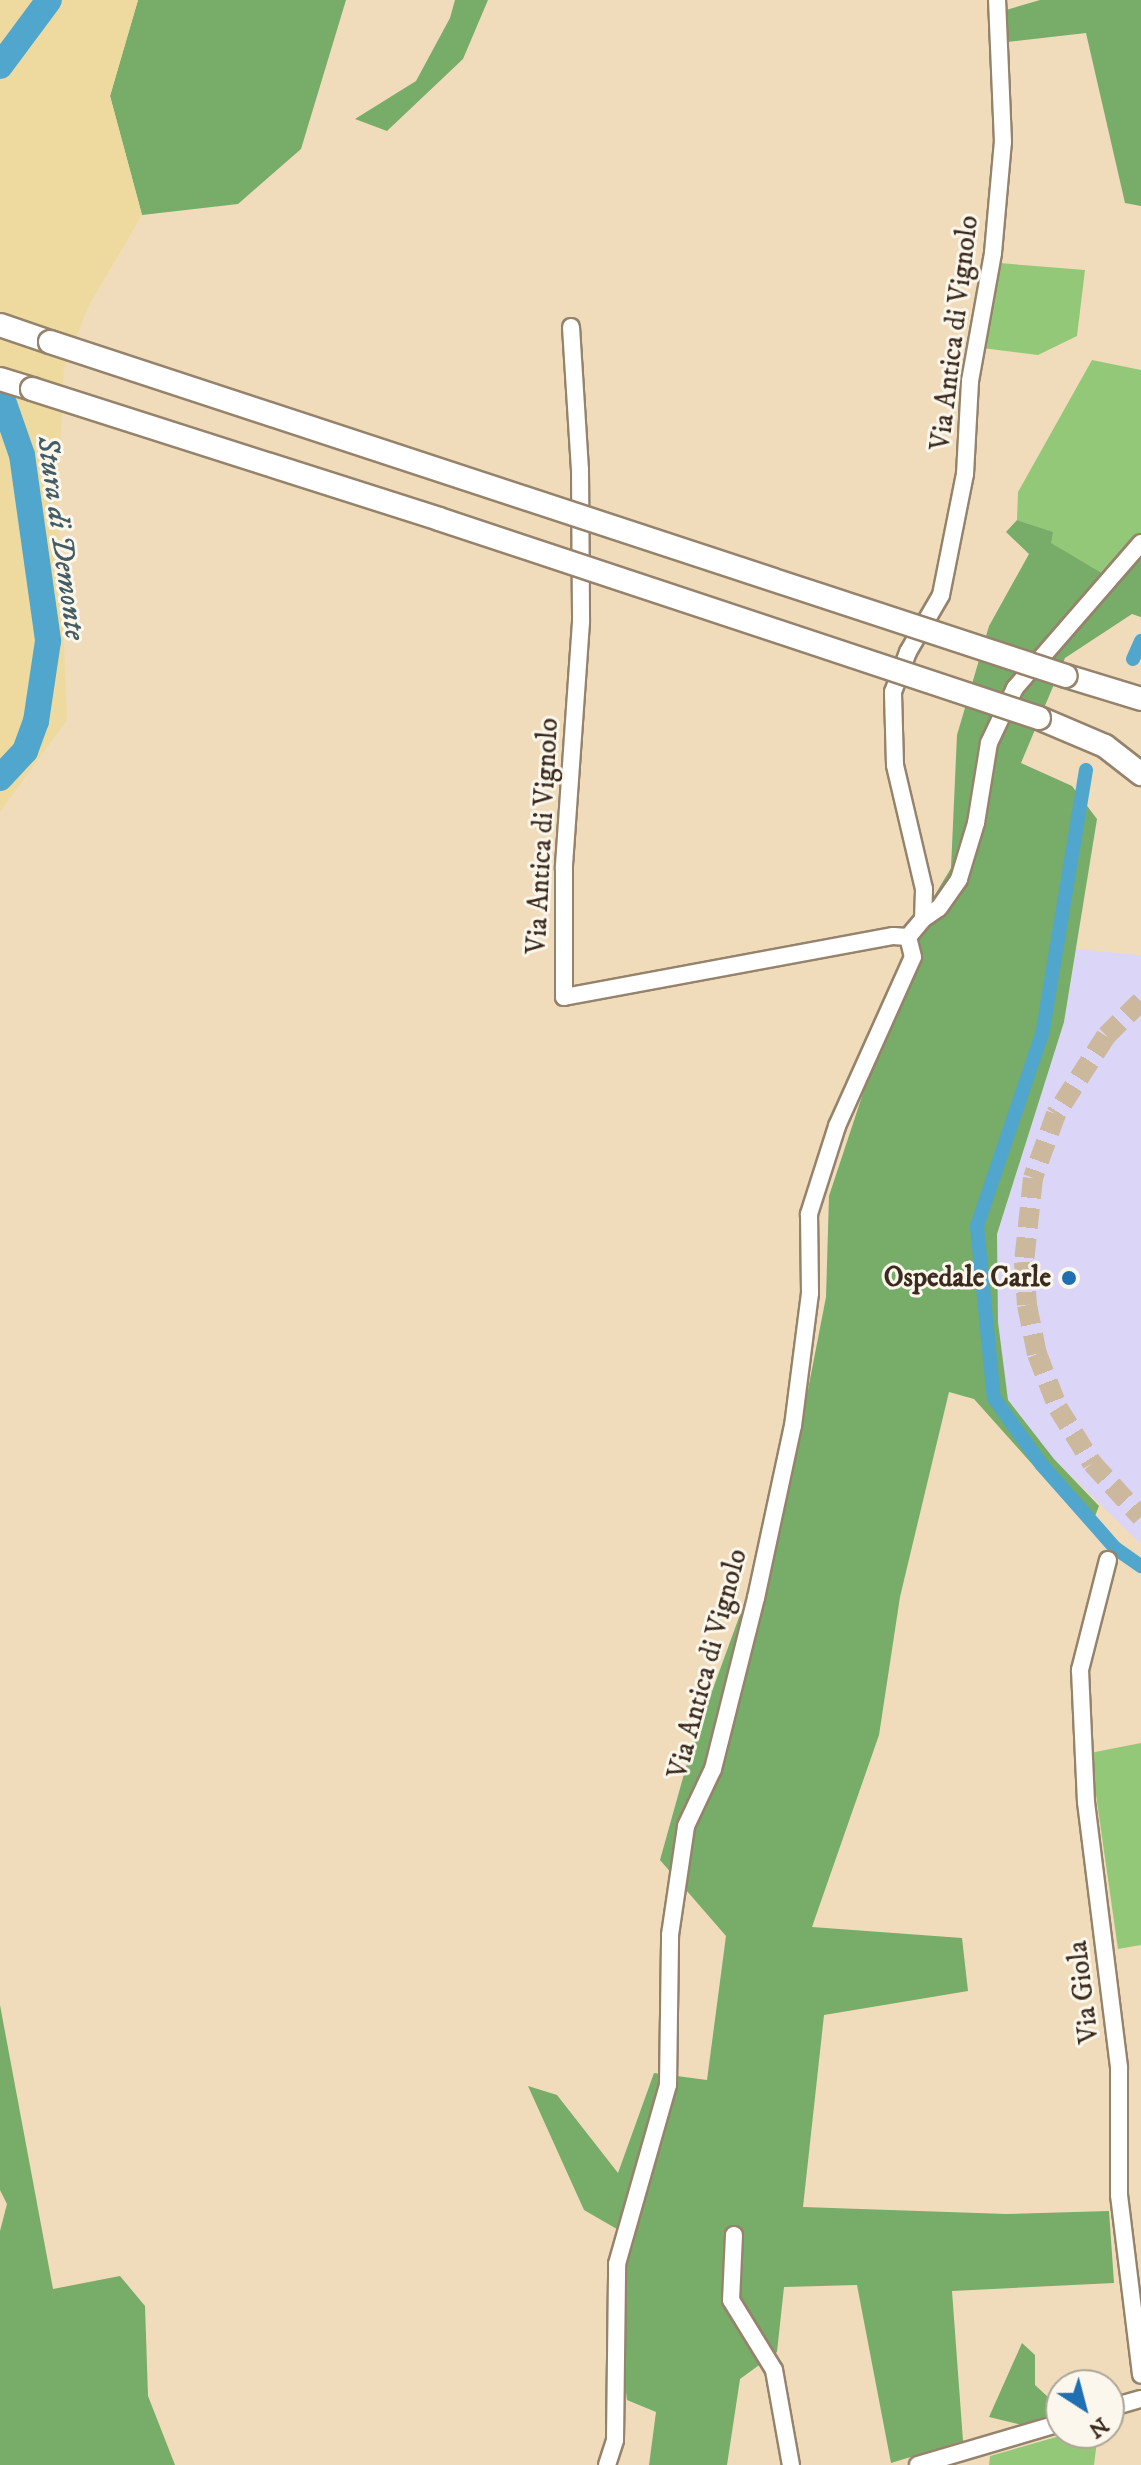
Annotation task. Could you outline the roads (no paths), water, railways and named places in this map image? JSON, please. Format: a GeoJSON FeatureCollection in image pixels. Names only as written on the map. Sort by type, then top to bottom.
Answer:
{"type":"FeatureCollection","features":[{"type":"Feature","properties":{"kind":"highway"},"geometry":{"type":"LineString","coordinates":[[0,325],[1141,699]]}},
{"type":"Feature","properties":{"kind":"highway"},"geometry":{"type":"LineString","coordinates":[[0,379],[439,519],[1039,718],[1105,746],[1141,774]]}},
{"type":"Feature","properties":{"kind":"street","name":"Via Antica di Vignolo"},"geometry":{"type":"LineString","coordinates":[[923,919],[924,889],[895,765],[893,692],[908,652],[941,595],[965,474],[970,381],[993,253],[1003,142],[997,0]]}},
{"type":"Feature","properties":{"kind":"street","name":"Via Antica di Vignolo"},"geometry":{"type":"LineString","coordinates":[[571,327],[580,470],[581,622],[564,868],[564,997],[893,936],[908,937],[913,957],[837,1126],[809,1214],[810,1293],[793,1426],[756,1598],[713,1769],[686,1826],[670,1935],[668,2085],[617,2264],[615,2440],[607,2465]]}},
{"type":"Feature","properties":{"kind":"street"},"geometry":{"type":"LineString","coordinates":[[908,937],[923,919],[939,908],[959,879],[976,823],[989,743],[1015,688],[1141,543]]}},
{"type":"Feature","properties":{"kind":"street","name":"Via Giola"},"geometry":{"type":"LineString","coordinates":[[1108,1560],[1080,1670],[1086,1802],[1119,2068],[1119,2195],[1141,2375]]}},
{"type":"Feature","properties":{"kind":"street"},"geometry":{"type":"LineString","coordinates":[[734,2235],[731,2300],[774,2370],[791,2465]]}},
{"type":"Feature","properties":{"kind":"street"},"geometry":{"type":"LineString","coordinates":[[918,2465],[1045,2428]]}},
{"type":"Feature","properties":{"kind":"waterway","name":"Stura di Demonte"},"geometry":{"type":"LineString","coordinates":[[0,66],[49,0]]}},
{"type":"Feature","properties":{"kind":"waterway","name":"Stura di Demonte"},"geometry":{"type":"LineString","coordinates":[[0,392],[22,455],[48,641],[36,721],[25,751],[0,778]]}},
{"type":"Feature","properties":{"kind":"waterway"},"geometry":{"type":"LineString","coordinates":[[1133,659],[1141,641]]}},
{"type":"Feature","properties":{"kind":"waterway"},"geometry":{"type":"LineString","coordinates":[[1086,770],[1043,1031],[977,1226],[994,1398],[1041,1464],[1115,1548],[1141,1566]]}},
{"type":"Feature","properties":{"kind":"tunnel"},"geometry":{"type":"LineString","coordinates":[[1141,1001],[1106,1036],[1056,1114],[1033,1178],[1024,1262],[1027,1305],[1037,1354],[1058,1408],[1092,1463],[1141,1517]]}},
{"type":"Feature","properties":{"kind":"place","name":"Ospedale Carle"},"geometry":{"type":"Point","coordinates":[1069,1278]}}]}
